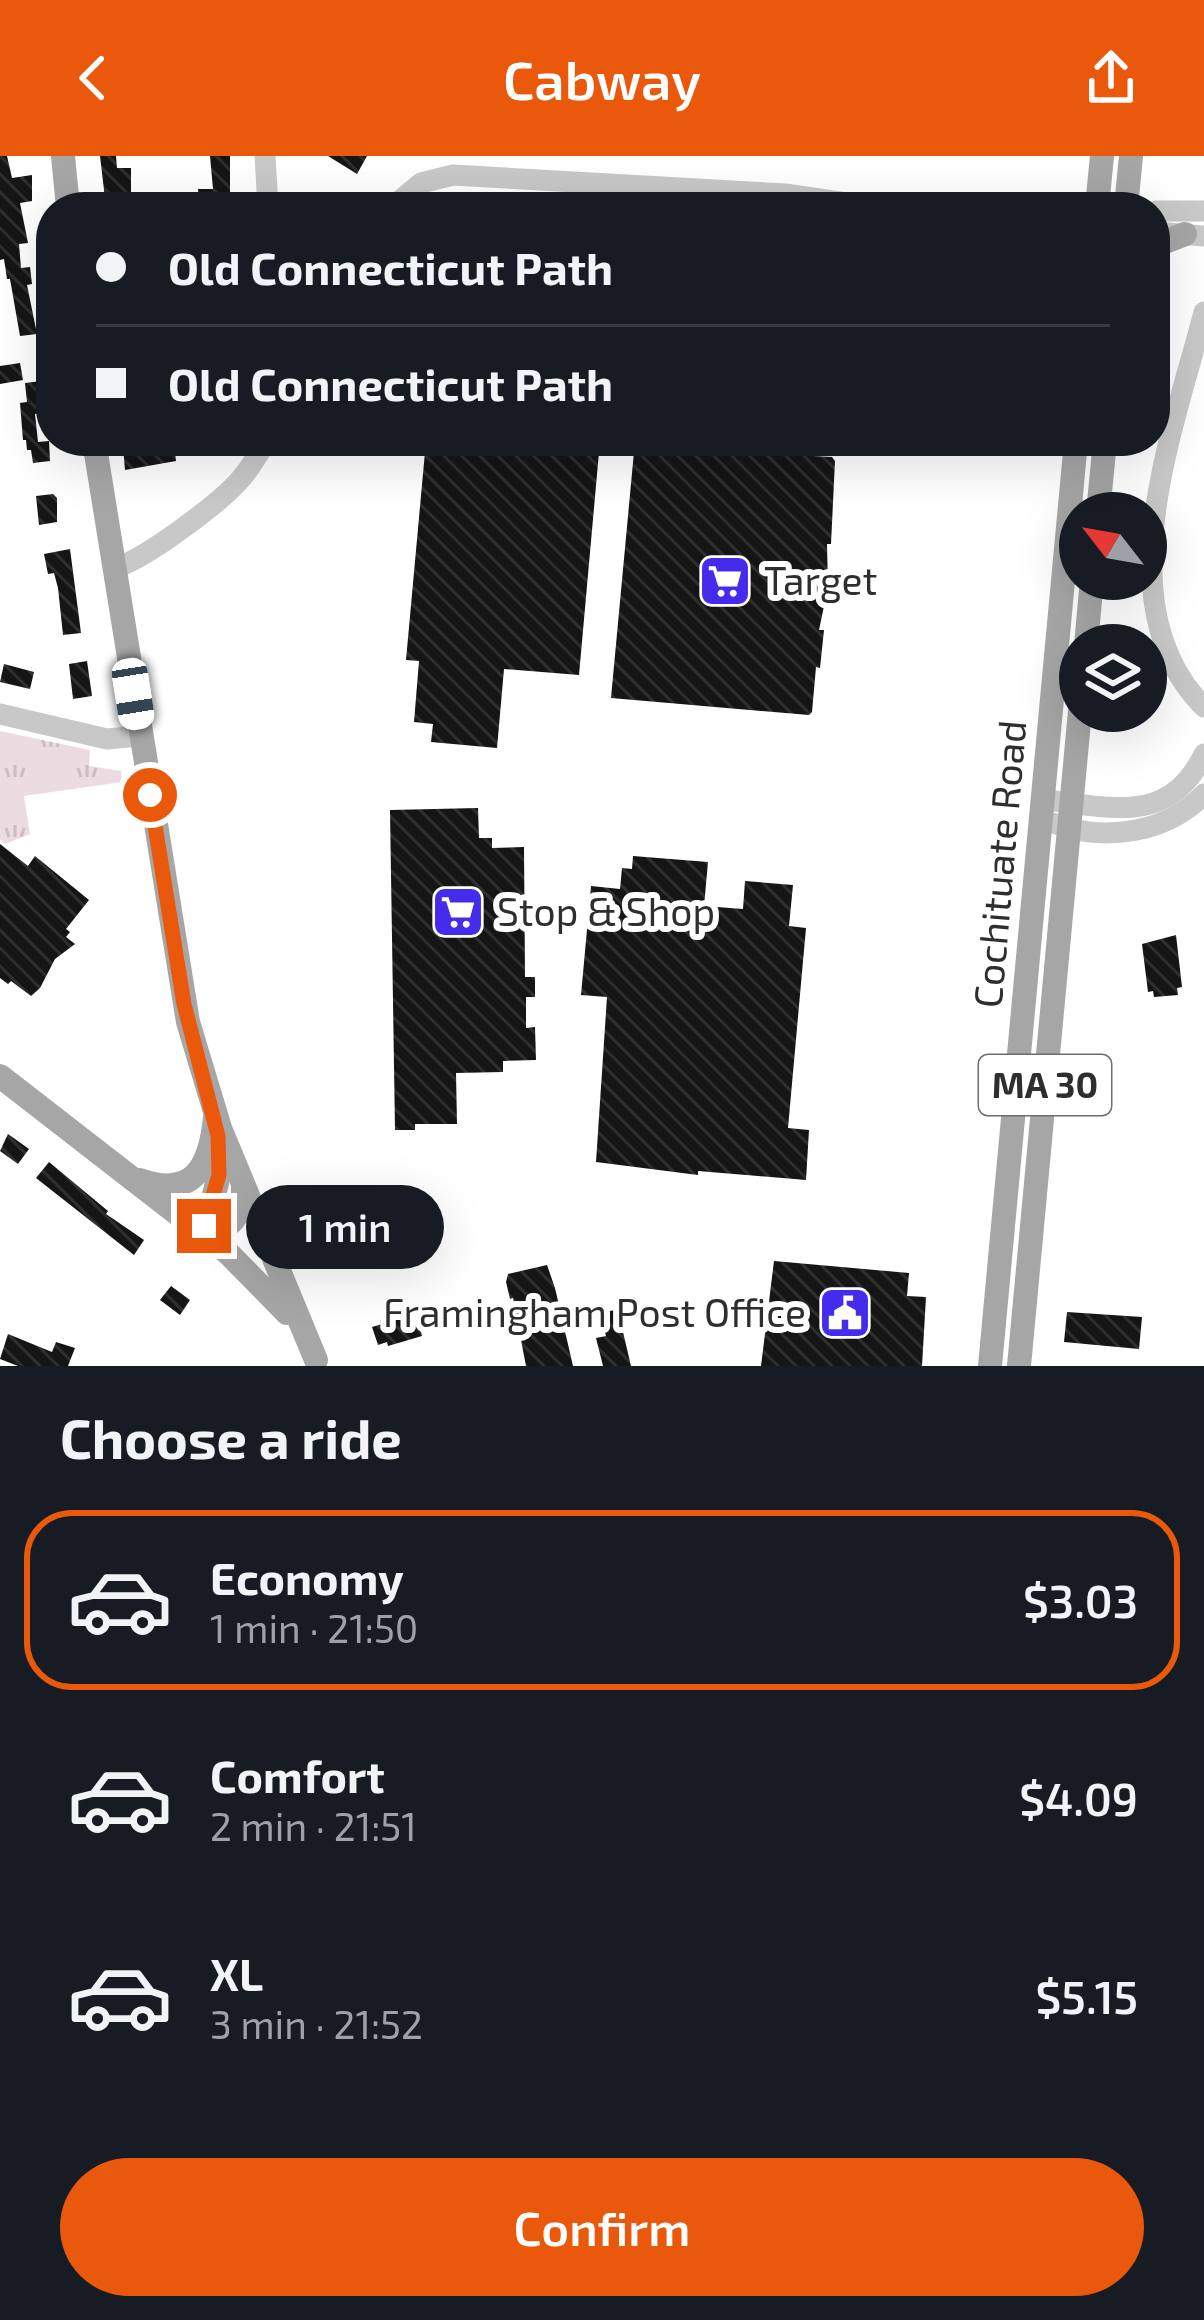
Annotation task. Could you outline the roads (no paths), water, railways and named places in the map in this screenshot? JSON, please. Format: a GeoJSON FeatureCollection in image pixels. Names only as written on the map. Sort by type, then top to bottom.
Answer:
{"type":"FeatureCollection","features":[{"type":"Feature","properties":{"kind":"main road"},"geometry":{"type":"LineString","coordinates":[[63,156],[67,192]]}},
{"type":"Feature","properties":{"kind":"main road"},"geometry":{"type":"LineString","coordinates":[[1098,192],[1102,156]]}},
{"type":"Feature","properties":{"kind":"main road"},"geometry":{"type":"LineString","coordinates":[[1127,192],[1131,156]]}},
{"type":"Feature","properties":{"kind":"main road"},"geometry":{"type":"LineString","coordinates":[[96,456],[184,1004],[215,1116],[318,1363]]}},
{"type":"Feature","properties":{"kind":"main road","name":"Cochituate Road"},"geometry":{"type":"LineString","coordinates":[[990,1366],[1075,456]]}},
{"type":"Feature","properties":{"kind":"main road"},"geometry":{"type":"LineString","coordinates":[[1100,492],[1104,456]]}},
{"type":"Feature","properties":{"kind":"main road","name":"Cochituate Road"},"geometry":{"type":"LineString","coordinates":[[1019,1366],[1078,732]]}},
{"type":"Feature","properties":{"kind":"main road"},"geometry":{"type":"LineString","coordinates":[[0,1076],[204,1234],[268,1290],[318,1363]]}},
{"type":"Feature","properties":{"kind":"main road"},"geometry":{"type":"LineString","coordinates":[[131,1176],[167,1186],[192,1178],[210,1150],[215,1116]]}},
{"type":"Feature","properties":{"kind":"main road"},"geometry":{"type":"LineString","coordinates":[[204,1234],[219,1175],[215,1116]]}},
{"type":"Feature","properties":{"kind":"main road"},"geometry":{"type":"LineString","coordinates":[[204,1234],[221,1231],[233,1222],[242,1205],[243,1184]]}},
{"type":"Feature","properties":{"kind":"street"},"geometry":{"type":"LineString","coordinates":[[266,156],[267,192]]}},
{"type":"Feature","properties":{"kind":"street"},"geometry":{"type":"LineString","coordinates":[[426,156],[430,179]]}},
{"type":"Feature","properties":{"kind":"street"},"geometry":{"type":"LineString","coordinates":[[407,192],[430,179],[462,175],[751,192]]}},
{"type":"Feature","properties":{"kind":"street"},"geometry":{"type":"LineString","coordinates":[[1170,211],[1204,211]]}},
{"type":"Feature","properties":{"kind":"street"},"geometry":{"type":"LineString","coordinates":[[1170,441],[1204,312]]}},
{"type":"Feature","properties":{"kind":"street"},"geometry":{"type":"LineString","coordinates":[[1191,364],[1204,338]]}},
{"type":"Feature","properties":{"kind":"street"},"geometry":{"type":"LineString","coordinates":[[114,568],[137,559],[228,491],[257,456]]}},
{"type":"Feature","properties":{"kind":"street"},"geometry":{"type":"LineString","coordinates":[[1167,456],[1153,595],[1157,626],[1168,657],[1204,707]]}},
{"type":"Feature","properties":{"kind":"street"},"geometry":{"type":"LineString","coordinates":[[0,714],[107,739],[140,736]]}},
{"type":"Feature","properties":{"kind":"street"},"geometry":{"type":"LineString","coordinates":[[1070,815],[1158,802],[1186,782],[1204,754]]}},
{"type":"Feature","properties":{"kind":"street"},"geometry":{"type":"LineString","coordinates":[[1042,809],[1127,832],[1174,818],[1204,794]]}},
{"type":"Feature","properties":{"kind":"street"},"geometry":{"type":"LineString","coordinates":[[0,1086],[3,1083],[29,1099]]}},
{"type":"Feature","properties":{"kind":"place","name":"Target"},"geometry":{"type":"Point","coordinates":[725,581]}},
{"type":"Feature","properties":{"kind":"place","name":"Stop & Shop"},"geometry":{"type":"Point","coordinates":[458,912]}},
{"type":"Feature","properties":{"kind":"place","name":"Framingham Post Office"},"geometry":{"type":"Point","coordinates":[845,1313]}}]}
